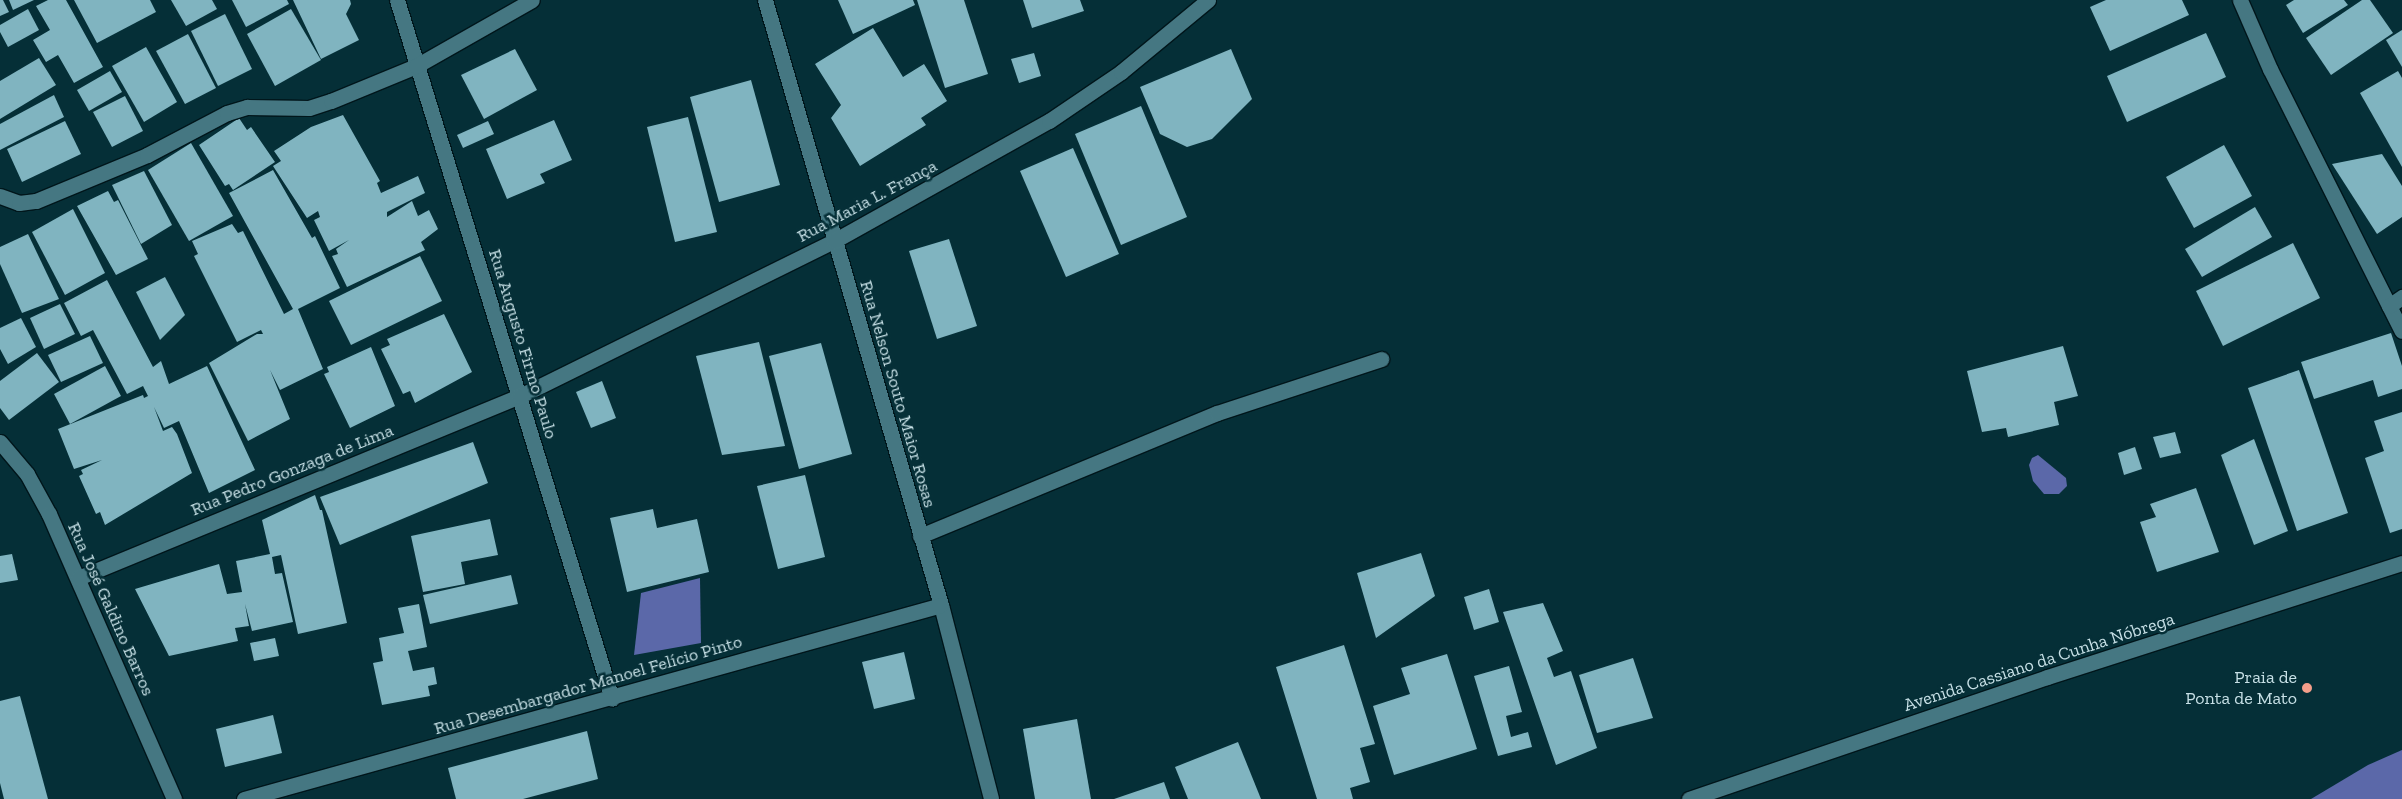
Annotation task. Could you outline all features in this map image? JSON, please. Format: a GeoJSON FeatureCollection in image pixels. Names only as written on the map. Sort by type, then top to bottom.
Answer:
{"type":"FeatureCollection","features":[{"type":"Feature","properties":{"kind":"street","name":"Rua Augusto Firmo Paulo"},"geometry":{"type":"LineString","coordinates":[[397,0],[612,699]]}},
{"type":"Feature","properties":{"kind":"street"},"geometry":{"type":"LineString","coordinates":[[0,196],[19,203],[36,201],[147,155],[227,113],[265,106],[309,108],[331,102],[416,66],[532,0]]}},
{"type":"Feature","properties":{"kind":"street","name":"Rua Nelson Souto Maior Rosas"},"geometry":{"type":"LineString","coordinates":[[765,0],[941,605],[991,799]]}},
{"type":"Feature","properties":{"kind":"street","name":"Rua Maria L. França"},"geometry":{"type":"LineString","coordinates":[[520,396],[834,241],[1049,121],[1121,72],[1208,0]]}},
{"type":"Feature","properties":{"kind":"street"},"geometry":{"type":"LineString","coordinates":[[2240,0],[2270,69],[2402,331]]}},
{"type":"Feature","properties":{"kind":"street"},"geometry":{"type":"LineString","coordinates":[[2389,306],[2402,297]]}},
{"type":"Feature","properties":{"kind":"street"},"geometry":{"type":"LineString","coordinates":[[920,536],[1217,413],[1381,359]]}},
{"type":"Feature","properties":{"kind":"street","name":"Rua Pedro Gonzaga de Lima"},"geometry":{"type":"LineString","coordinates":[[78,578],[520,396]]}},
{"type":"Feature","properties":{"kind":"street","name":"Rua José Galdino Barros"},"geometry":{"type":"LineString","coordinates":[[0,442],[27,474],[78,578],[174,799]]}},
{"type":"Feature","properties":{"kind":"street","name":"Avenida Cassiano da Cunha Nóbrega"},"geometry":{"type":"LineString","coordinates":[[1688,799],[2047,677],[2402,563]]}},
{"type":"Feature","properties":{"kind":"street","name":"Rua Desembargador Manoel Felício Pinto"},"geometry":{"type":"LineString","coordinates":[[244,799],[612,699],[941,605]]}},
{"type":"Feature","properties":{"kind":"water"},"geometry":{"type":"Polygon","coordinates":[[[2038,455],[2066,478],[2067,486],[2059,494],[2044,494],[2033,481],[2029,465],[2032,458],[2038,455]]]}},
{"type":"Feature","properties":{"kind":"water"},"geometry":{"type":"Polygon","coordinates":[[[700,578],[701,643],[634,655],[641,593],[700,578]]]}},
{"type":"Feature","properties":{"kind":"water"},"geometry":{"type":"Polygon","coordinates":[[[2402,750],[2402,799],[2311,799],[2368,765],[2402,750]]]}},
{"type":"Feature","properties":{"kind":"building"},"geometry":{"type":"Polygon","coordinates":[[[0,0],[3,0],[9,12],[0,16],[0,0]]]}},
{"type":"Feature","properties":{"kind":"building"},"geometry":{"type":"Polygon","coordinates":[[[9,0],[34,0],[13,10],[9,0]]]}},
{"type":"Feature","properties":{"kind":"building"},"geometry":{"type":"Polygon","coordinates":[[[48,0],[66,0],[103,67],[74,83],[58,55],[46,62],[33,40],[50,30],[36,6],[48,0]]]}},
{"type":"Feature","properties":{"kind":"building"},"geometry":{"type":"Polygon","coordinates":[[[74,0],[150,0],[156,12],[97,43],[74,0]]]}},
{"type":"Feature","properties":{"kind":"building"},"geometry":{"type":"Polygon","coordinates":[[[171,0],[212,0],[217,9],[186,26],[171,0]]]}},
{"type":"Feature","properties":{"kind":"building"},"geometry":{"type":"Polygon","coordinates":[[[232,0],[287,0],[289,4],[246,27],[232,0]]]}},
{"type":"Feature","properties":{"kind":"building"},"geometry":{"type":"Polygon","coordinates":[[[293,0],[350,0],[351,4],[346,14],[359,40],[321,59],[293,0]]]}},
{"type":"Feature","properties":{"kind":"building"},"geometry":{"type":"Polygon","coordinates":[[[838,0],[913,0],[915,5],[853,34],[838,0]]]}},
{"type":"Feature","properties":{"kind":"building"},"geometry":{"type":"Polygon","coordinates":[[[917,0],[964,0],[988,74],[945,88],[917,0]]]}},
{"type":"Feature","properties":{"kind":"building"},"geometry":{"type":"Polygon","coordinates":[[[1023,0],[1080,0],[1084,11],[1032,28],[1023,0]]]}},
{"type":"Feature","properties":{"kind":"building"},"geometry":{"type":"Polygon","coordinates":[[[2106,0],[2182,0],[2189,15],[2110,51],[2090,7],[2106,0]]]}},
{"type":"Feature","properties":{"kind":"building"},"geometry":{"type":"Polygon","coordinates":[[[2294,0],[2344,0],[2348,5],[2303,33],[2286,5],[2294,0]]]}},
{"type":"Feature","properties":{"kind":"building"},"geometry":{"type":"Polygon","coordinates":[[[2362,0],[2370,0],[2393,33],[2331,75],[2306,38],[2362,0]]]}},
{"type":"Feature","properties":{"kind":"building"},"geometry":{"type":"Polygon","coordinates":[[[28,9],[39,30],[8,47],[0,32],[0,25],[28,9]]]}},
{"type":"Feature","properties":{"kind":"building"},"geometry":{"type":"Polygon","coordinates":[[[291,9],[321,60],[275,86],[247,34],[291,9]]]}},
{"type":"Feature","properties":{"kind":"building"},"geometry":{"type":"Polygon","coordinates":[[[225,14],[252,69],[218,86],[191,31],[225,14]]]}},
{"type":"Feature","properties":{"kind":"building"},"geometry":{"type":"Polygon","coordinates":[[[873,28],[903,77],[924,64],[947,101],[921,118],[926,125],[860,166],[831,118],[841,105],[815,64],[873,28]]]}},
{"type":"Feature","properties":{"kind":"building"},"geometry":{"type":"Polygon","coordinates":[[[2402,30],[2402,67],[2386,40],[2402,30]]]}},
{"type":"Feature","properties":{"kind":"building"},"geometry":{"type":"Polygon","coordinates":[[[2206,33],[2226,77],[2127,122],[2107,76],[2206,33]]]}},
{"type":"Feature","properties":{"kind":"building"},"geometry":{"type":"Polygon","coordinates":[[[188,34],[216,88],[185,104],[156,51],[188,34]]]}},
{"type":"Feature","properties":{"kind":"building"},"geometry":{"type":"Polygon","coordinates":[[[146,47],[177,102],[144,122],[112,66],[146,47]]]}},
{"type":"Feature","properties":{"kind":"building"},"geometry":{"type":"Polygon","coordinates":[[[515,49],[537,90],[484,119],[461,75],[515,49]]]}},
{"type":"Feature","properties":{"kind":"building"},"geometry":{"type":"Polygon","coordinates":[[[1231,49],[1252,99],[1212,139],[1187,147],[1160,134],[1140,87],[1231,49]]]}},
{"type":"Feature","properties":{"kind":"building"},"geometry":{"type":"Polygon","coordinates":[[[1034,53],[1041,76],[1019,83],[1011,59],[1034,53]]]}},
{"type":"Feature","properties":{"kind":"building"},"geometry":{"type":"Polygon","coordinates":[[[39,58],[56,85],[0,119],[0,81],[39,58]]]}},
{"type":"Feature","properties":{"kind":"building"},"geometry":{"type":"Polygon","coordinates":[[[110,71],[122,92],[89,111],[77,90],[110,71]]]}},
{"type":"Feature","properties":{"kind":"building"},"geometry":{"type":"Polygon","coordinates":[[[2398,71],[2402,78],[2402,167],[2360,93],[2398,71]]]}},
{"type":"Feature","properties":{"kind":"building"},"geometry":{"type":"Polygon","coordinates":[[[751,80],[780,185],[719,202],[690,97],[751,80]]]}},
{"type":"Feature","properties":{"kind":"building"},"geometry":{"type":"Polygon","coordinates":[[[54,95],[64,117],[0,150],[0,124],[54,95]]]}},
{"type":"Feature","properties":{"kind":"building"},"geometry":{"type":"Polygon","coordinates":[[[125,96],[143,131],[112,147],[93,112],[125,96]]]}},
{"type":"Feature","properties":{"kind":"building"},"geometry":{"type":"Polygon","coordinates":[[[1141,106],[1187,217],[1121,245],[1075,134],[1141,106]]]}},
{"type":"Feature","properties":{"kind":"building"},"geometry":{"type":"Polygon","coordinates":[[[343,115],[380,181],[377,183],[381,193],[418,176],[425,193],[387,212],[387,217],[412,201],[418,216],[429,210],[438,229],[421,242],[425,250],[347,287],[332,256],[338,254],[336,249],[349,240],[329,251],[314,220],[320,217],[318,211],[307,218],[273,166],[281,161],[274,151],[311,127],[343,115]]]}},
{"type":"Feature","properties":{"kind":"building"},"geometry":{"type":"Polygon","coordinates":[[[688,117],[717,232],[675,242],[647,127],[688,117]]]}},
{"type":"Feature","properties":{"kind":"building"},"geometry":{"type":"Polygon","coordinates":[[[239,118],[247,130],[251,127],[275,162],[233,190],[229,184],[225,186],[199,145],[239,118]]]}},
{"type":"Feature","properties":{"kind":"building"},"geometry":{"type":"Polygon","coordinates":[[[554,120],[572,160],[540,174],[545,183],[507,199],[486,149],[554,120]]]}},
{"type":"Feature","properties":{"kind":"building"},"geometry":{"type":"Polygon","coordinates":[[[65,121],[81,154],[22,182],[7,149],[65,121]]]}},
{"type":"Feature","properties":{"kind":"building"},"geometry":{"type":"Polygon","coordinates":[[[488,121],[494,134],[463,148],[457,135],[488,121]]]}},
{"type":"Feature","properties":{"kind":"building"},"geometry":{"type":"Polygon","coordinates":[[[191,143],[233,216],[189,241],[148,170],[191,143]]]}},
{"type":"Feature","properties":{"kind":"building"},"geometry":{"type":"Polygon","coordinates":[[[2224,145],[2252,196],[2194,228],[2166,177],[2224,145]]]}},
{"type":"Feature","properties":{"kind":"building"},"geometry":{"type":"Polygon","coordinates":[[[1073,148],[1119,254],[1066,277],[1020,171],[1073,148]]]}},
{"type":"Feature","properties":{"kind":"building"},"geometry":{"type":"Polygon","coordinates":[[[2382,154],[2402,186],[2402,217],[2377,234],[2332,164],[2382,154]]]}},
{"type":"Feature","properties":{"kind":"building"},"geometry":{"type":"Polygon","coordinates":[[[273,170],[312,238],[315,236],[340,288],[298,309],[323,369],[280,390],[270,370],[290,419],[248,441],[209,363],[257,334],[263,334],[261,330],[237,342],[194,256],[198,254],[192,241],[232,224],[238,233],[243,231],[284,314],[293,309],[229,193],[273,170]]]}},
{"type":"Feature","properties":{"kind":"building"},"geometry":{"type":"Polygon","coordinates":[[[144,171],[172,225],[141,244],[112,185],[144,171]]]}},
{"type":"Feature","properties":{"kind":"building"},"geometry":{"type":"Polygon","coordinates":[[[108,191],[114,202],[118,200],[148,259],[116,275],[77,206],[108,191]]]}},
{"type":"Feature","properties":{"kind":"building"},"geometry":{"type":"Polygon","coordinates":[[[2255,207],[2272,237],[2202,277],[2185,249],[2255,207]]]}},
{"type":"Feature","properties":{"kind":"building"},"geometry":{"type":"Polygon","coordinates":[[[73,209],[105,273],[65,295],[32,232],[73,209]]]}},
{"type":"Feature","properties":{"kind":"building"},"geometry":{"type":"Polygon","coordinates":[[[28,234],[59,299],[22,313],[0,264],[0,247],[28,234]]]}},
{"type":"Feature","properties":{"kind":"building"},"geometry":{"type":"Polygon","coordinates":[[[949,239],[977,326],[937,339],[909,251],[949,239]]]}},
{"type":"Feature","properties":{"kind":"building"},"geometry":{"type":"Polygon","coordinates":[[[2293,243],[2320,298],[2223,346],[2196,291],[2293,243]]]}},
{"type":"Feature","properties":{"kind":"building"},"geometry":{"type":"Polygon","coordinates":[[[420,256],[442,301],[351,345],[329,301],[420,256]]]}},
{"type":"Feature","properties":{"kind":"building"},"geometry":{"type":"Polygon","coordinates":[[[165,277],[185,315],[160,340],[136,292],[165,277]]]}},
{"type":"Feature","properties":{"kind":"building"},"geometry":{"type":"Polygon","coordinates":[[[107,280],[153,367],[161,361],[169,384],[207,366],[255,470],[209,493],[179,421],[164,428],[154,407],[163,431],[172,427],[177,434],[192,473],[105,525],[100,512],[96,514],[79,476],[83,474],[81,470],[102,460],[74,469],[58,429],[143,395],[144,398],[148,396],[143,386],[127,394],[93,330],[81,336],[64,303],[107,280]]]}},
{"type":"Feature","properties":{"kind":"building"},"geometry":{"type":"Polygon","coordinates":[[[60,304],[75,334],[44,349],[30,318],[60,304]]]}},
{"type":"Feature","properties":{"kind":"building"},"geometry":{"type":"Polygon","coordinates":[[[444,314],[472,372],[415,403],[410,391],[403,394],[381,349],[390,345],[387,339],[444,314]]]}},
{"type":"Feature","properties":{"kind":"building"},"geometry":{"type":"Polygon","coordinates":[[[21,318],[36,347],[8,364],[0,349],[0,328],[21,318]]]}},
{"type":"Feature","properties":{"kind":"building"},"geometry":{"type":"Polygon","coordinates":[[[2391,333],[2402,366],[2402,389],[2378,397],[2373,380],[2314,399],[2301,362],[2391,333]]]}},
{"type":"Feature","properties":{"kind":"building"},"geometry":{"type":"Polygon","coordinates":[[[90,336],[103,363],[61,382],[48,355],[90,336]]]}},
{"type":"Feature","properties":{"kind":"building"},"geometry":{"type":"Polygon","coordinates":[[[759,342],[785,446],[722,455],[696,356],[759,342]]]}},
{"type":"Feature","properties":{"kind":"building"},"geometry":{"type":"Polygon","coordinates":[[[821,343],[852,454],[799,469],[769,356],[821,343]]]}},
{"type":"Feature","properties":{"kind":"building"},"geometry":{"type":"Polygon","coordinates":[[[2063,346],[2078,396],[2054,402],[2059,425],[2008,437],[2006,428],[1982,432],[1967,371],[2063,346]]]}},
{"type":"Feature","properties":{"kind":"building"},"geometry":{"type":"Polygon","coordinates":[[[371,347],[395,406],[350,428],[324,374],[329,372],[327,367],[371,347]]]}},
{"type":"Feature","properties":{"kind":"building"},"geometry":{"type":"Polygon","coordinates":[[[37,353],[59,382],[9,420],[0,408],[0,381],[37,353]]]}},
{"type":"Feature","properties":{"kind":"building"},"geometry":{"type":"Polygon","coordinates":[[[105,366],[121,396],[70,424],[54,394],[105,366]]]}},
{"type":"Feature","properties":{"kind":"building"},"geometry":{"type":"Polygon","coordinates":[[[2299,370],[2348,513],[2297,531],[2248,388],[2299,370]]]}},
{"type":"Feature","properties":{"kind":"building"},"geometry":{"type":"Polygon","coordinates":[[[602,381],[616,418],[591,428],[576,392],[602,381]]]}},
{"type":"Feature","properties":{"kind":"building"},"geometry":{"type":"Polygon","coordinates":[[[2402,412],[2402,529],[2390,533],[2365,458],[2384,451],[2374,421],[2402,412]]]}},
{"type":"Feature","properties":{"kind":"building"},"geometry":{"type":"Polygon","coordinates":[[[2175,432],[2181,453],[2160,458],[2153,437],[2175,432]]]}},
{"type":"Feature","properties":{"kind":"building"},"geometry":{"type":"Polygon","coordinates":[[[2254,439],[2288,531],[2254,545],[2221,455],[2254,439]]]}},
{"type":"Feature","properties":{"kind":"building"},"geometry":{"type":"Polygon","coordinates":[[[473,442],[488,483],[340,545],[320,497],[473,442]]]}},
{"type":"Feature","properties":{"kind":"building"},"geometry":{"type":"Polygon","coordinates":[[[2135,447],[2142,469],[2124,475],[2118,453],[2135,447]]]}},
{"type":"Feature","properties":{"kind":"building"},"geometry":{"type":"Polygon","coordinates":[[[805,475],[825,557],[778,569],[757,486],[805,475]]]}},
{"type":"Feature","properties":{"kind":"building"},"geometry":{"type":"Polygon","coordinates":[[[2196,488],[2219,552],[2157,572],[2140,522],[2156,517],[2150,504],[2196,488]]]}},
{"type":"Feature","properties":{"kind":"building"},"geometry":{"type":"Polygon","coordinates":[[[315,495],[320,510],[322,510],[347,623],[298,634],[281,555],[272,557],[275,574],[282,573],[293,622],[252,631],[245,604],[249,626],[235,628],[238,641],[169,656],[135,589],[219,564],[227,594],[242,592],[236,561],[270,554],[262,520],[315,495]]]}},
{"type":"Feature","properties":{"kind":"building"},"geometry":{"type":"Polygon","coordinates":[[[653,509],[657,528],[697,519],[709,572],[627,592],[610,518],[653,509]]]}},
{"type":"Feature","properties":{"kind":"building"},"geometry":{"type":"Polygon","coordinates":[[[490,519],[498,555],[461,562],[465,584],[423,592],[411,536],[490,519]]]}},
{"type":"Feature","properties":{"kind":"building"},"geometry":{"type":"Polygon","coordinates":[[[1421,553],[1435,596],[1376,638],[1357,573],[1421,553]]]}},
{"type":"Feature","properties":{"kind":"building"},"geometry":{"type":"Polygon","coordinates":[[[12,554],[18,580],[0,583],[0,556],[12,554]]]}},
{"type":"Feature","properties":{"kind":"building"},"geometry":{"type":"Polygon","coordinates":[[[511,575],[518,604],[430,624],[423,595],[511,575]]]}},
{"type":"Feature","properties":{"kind":"building"},"geometry":{"type":"Polygon","coordinates":[[[1489,589],[1499,622],[1474,630],[1464,597],[1489,589]]]}},
{"type":"Feature","properties":{"kind":"building"},"geometry":{"type":"Polygon","coordinates":[[[1543,603],[1563,651],[1547,658],[1554,677],[1571,671],[1597,748],[1556,765],[1503,612],[1543,603]]]}},
{"type":"Feature","properties":{"kind":"building"},"geometry":{"type":"Polygon","coordinates":[[[419,604],[427,647],[408,651],[413,671],[434,667],[437,684],[428,686],[430,696],[382,705],[373,663],[383,661],[379,638],[404,633],[398,608],[419,604]]]}},
{"type":"Feature","properties":{"kind":"building"},"geometry":{"type":"Polygon","coordinates":[[[275,638],[279,656],[254,661],[250,643],[275,638]]]}},
{"type":"Feature","properties":{"kind":"building"},"geometry":{"type":"Polygon","coordinates":[[[1344,645],[1375,744],[1360,748],[1370,782],[1350,788],[1353,799],[1317,799],[1276,667],[1344,645]]]}},
{"type":"Feature","properties":{"kind":"building"},"geometry":{"type":"Polygon","coordinates":[[[904,652],[915,699],[874,709],[862,662],[904,652]]]}},
{"type":"Feature","properties":{"kind":"building"},"geometry":{"type":"Polygon","coordinates":[[[1447,654],[1477,749],[1394,775],[1373,706],[1410,694],[1401,668],[1447,654]]]}},
{"type":"Feature","properties":{"kind":"building"},"geometry":{"type":"Polygon","coordinates":[[[1633,658],[1653,718],[1597,733],[1579,675],[1633,658]]]}},
{"type":"Feature","properties":{"kind":"building"},"geometry":{"type":"Polygon","coordinates":[[[1509,666],[1522,712],[1506,716],[1511,737],[1528,732],[1532,747],[1498,756],[1474,676],[1509,666]]]}},
{"type":"Feature","properties":{"kind":"building"},"geometry":{"type":"Polygon","coordinates":[[[20,696],[48,799],[4,799],[0,783],[0,701],[20,696]]]}},
{"type":"Feature","properties":{"kind":"building"},"geometry":{"type":"Polygon","coordinates":[[[273,715],[282,753],[225,767],[216,729],[273,715]]]}},
{"type":"Feature","properties":{"kind":"building"},"geometry":{"type":"Polygon","coordinates":[[[1077,719],[1091,799],[1035,799],[1023,729],[1077,719]]]}},
{"type":"Feature","properties":{"kind":"building"},"geometry":{"type":"Polygon","coordinates":[[[587,731],[598,779],[523,799],[456,799],[448,768],[587,731]]]}},
{"type":"Feature","properties":{"kind":"building"},"geometry":{"type":"Polygon","coordinates":[[[1238,742],[1261,799],[1188,799],[1175,767],[1238,742]]]}},
{"type":"Feature","properties":{"kind":"building"},"geometry":{"type":"Polygon","coordinates":[[[1164,782],[1170,799],[1114,799],[1164,782]]]}},
{"type":"Feature","properties":{"kind":"place","name":"Praia de Ponta de Mato"},"geometry":{"type":"Point","coordinates":[2307,688]}}]}
